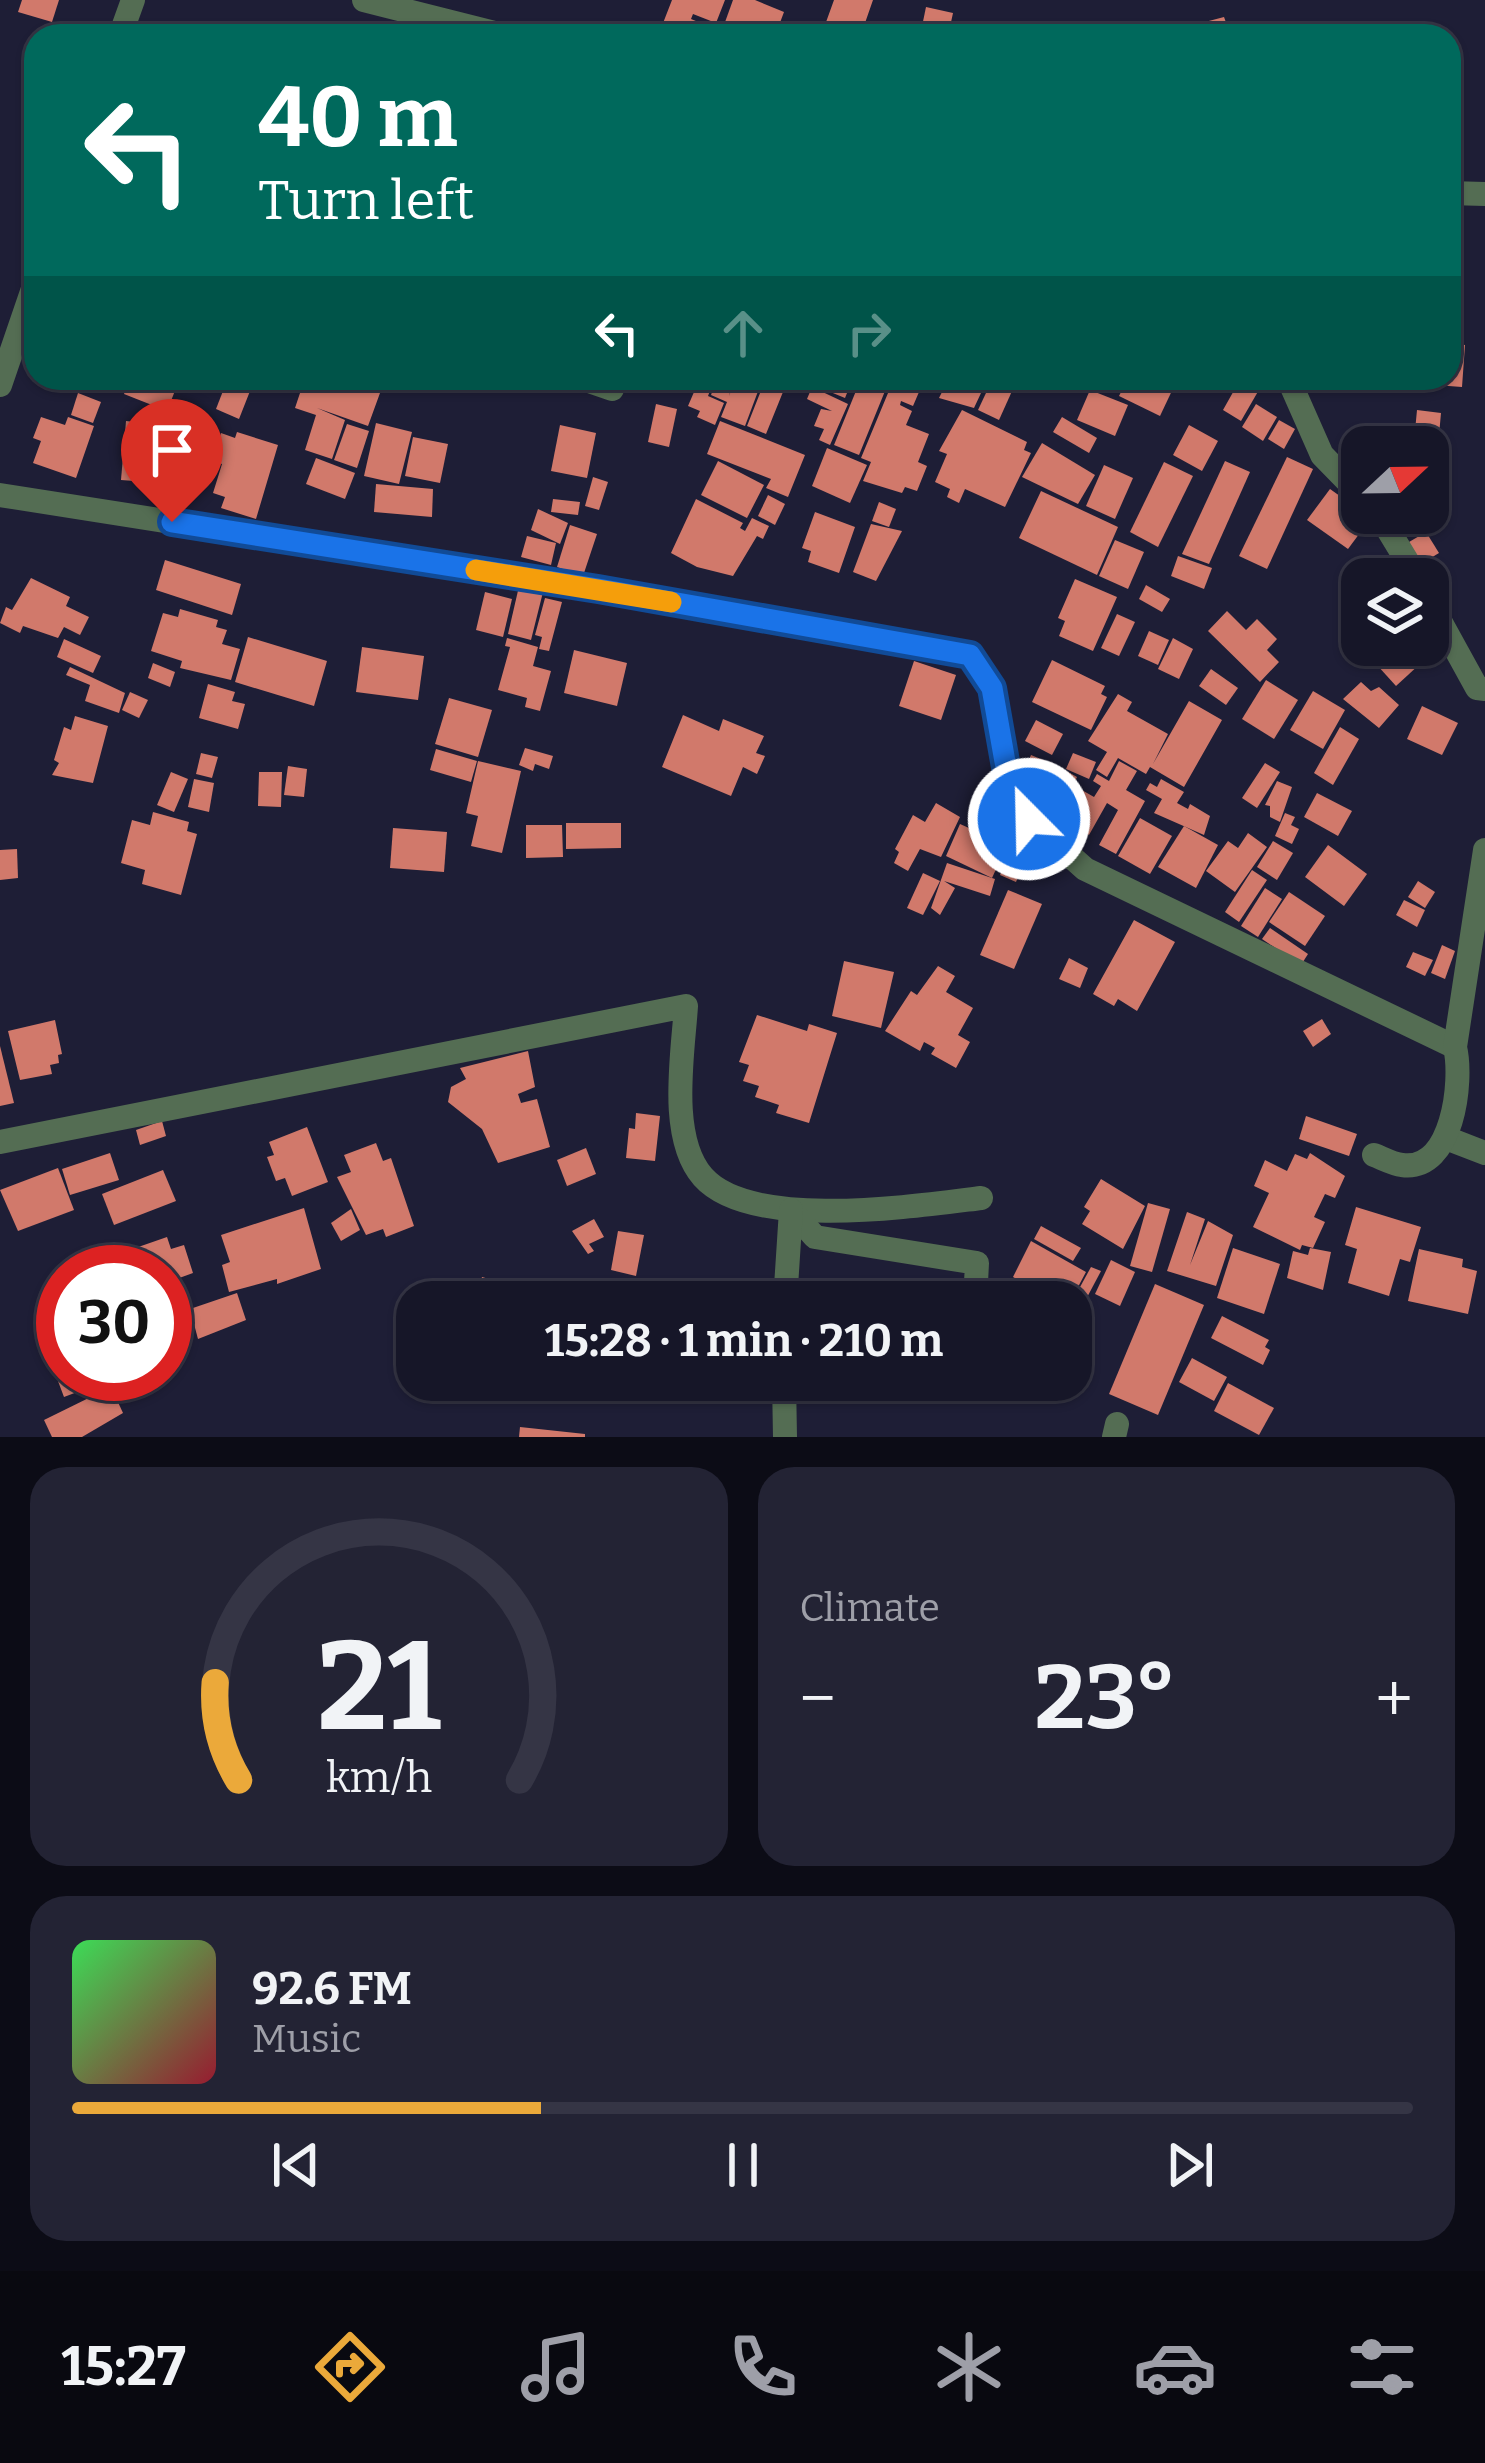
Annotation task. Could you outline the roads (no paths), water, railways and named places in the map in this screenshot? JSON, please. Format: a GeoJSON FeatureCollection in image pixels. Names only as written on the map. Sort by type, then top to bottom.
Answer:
{"type":"FeatureCollection","features":[{"type":"Feature","properties":{"kind":"street"},"geometry":{"type":"LineString","coordinates":[[364,0],[459,24]]}},
{"type":"Feature","properties":{"kind":"street"},"geometry":{"type":"LineString","coordinates":[[3,369],[24,312]]}},
{"type":"Feature","properties":{"kind":"street"},"geometry":{"type":"LineString","coordinates":[[1293,390],[1322,455],[1341,474]]}},
{"type":"Feature","properties":{"kind":"street"},"geometry":{"type":"LineString","coordinates":[[0,495],[598,589],[970,655],[992,688],[1007,773],[1029,819],[1085,869],[1455,1047]]}},
{"type":"Feature","properties":{"kind":"street"},"geometry":{"type":"LineString","coordinates":[[1449,637],[1477,688],[1485,688]]}},
{"type":"Feature","properties":{"kind":"street"},"geometry":{"type":"LineString","coordinates":[[1374,1155],[1404,1166],[1424,1162],[1446,1138],[1461,1073],[1455,1047],[1485,850]]}},
{"type":"Feature","properties":{"kind":"street"},"geometry":{"type":"LineString","coordinates":[[0,1142],[686,1006],[679,1099],[686,1138],[702,1176],[729,1195],[791,1210],[881,1211],[981,1198]]}},
{"type":"Feature","properties":{"kind":"street"},"geometry":{"type":"LineString","coordinates":[[1446,1138],[1485,1153]]}},
{"type":"Feature","properties":{"kind":"street"},"geometry":{"type":"LineString","coordinates":[[786,1281],[791,1210]]}},
{"type":"Feature","properties":{"kind":"street"},"geometry":{"type":"LineString","coordinates":[[791,1210],[815,1237],[976,1263],[976,1281]]}},
{"type":"Feature","properties":{"kind":"street"},"geometry":{"type":"LineString","coordinates":[[784,1401],[784,1437]]}}]}
